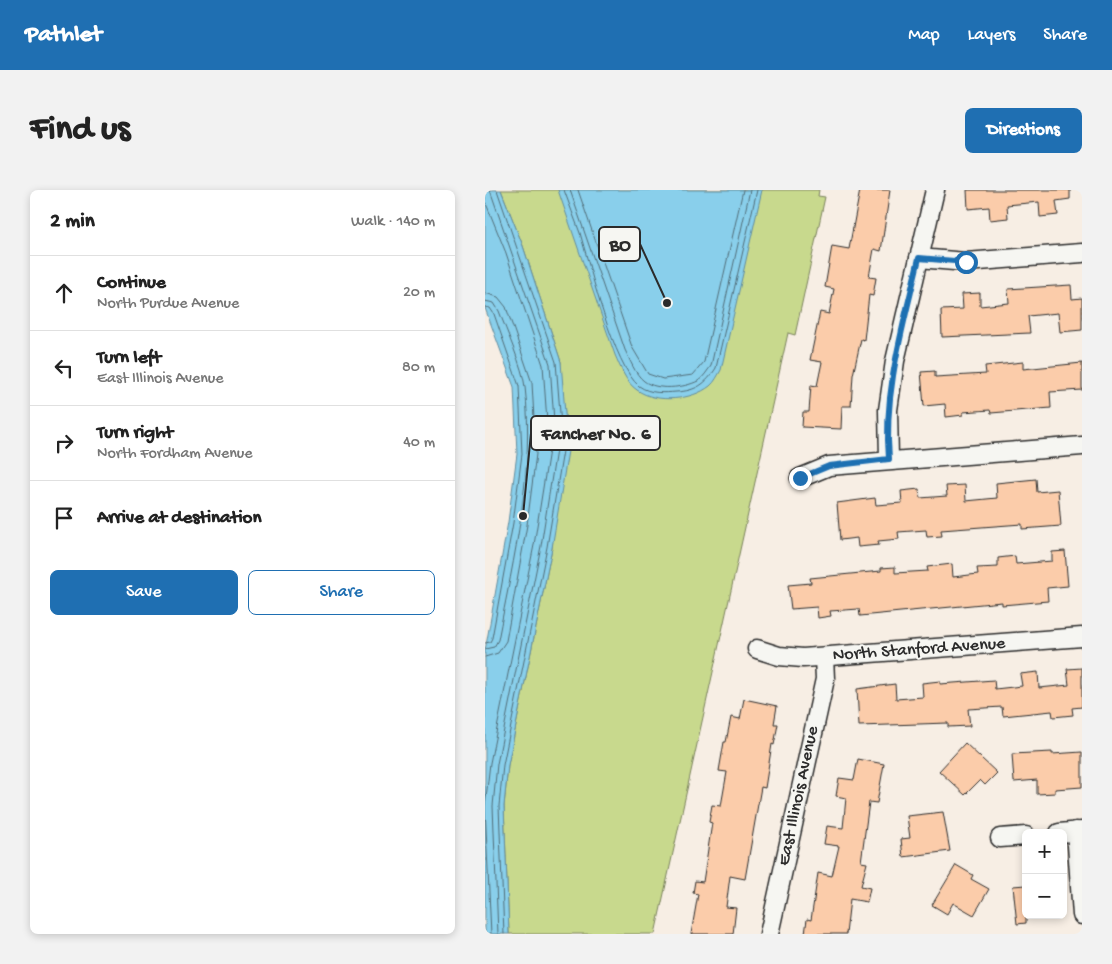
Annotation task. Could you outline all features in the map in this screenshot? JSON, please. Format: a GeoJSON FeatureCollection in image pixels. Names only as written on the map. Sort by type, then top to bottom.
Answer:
{"type":"FeatureCollection","features":[{"type":"Feature","properties":{"kind":"street"},"geometry":{"type":"LineString","coordinates":[[889,459],[888,410],[892,385],[935,190]]}},
{"type":"Feature","properties":{"kind":"street"},"geometry":{"type":"LineString","coordinates":[[919,258],[966,262],[1082,252]]}},
{"type":"Feature","properties":{"kind":"street"},"geometry":{"type":"LineString","coordinates":[[800,478],[829,466],[889,459],[1082,446]]}},
{"type":"Feature","properties":{"kind":"street","name":"North Stanford Avenue"},"geometry":{"type":"LineString","coordinates":[[757,649],[779,656],[803,658],[1082,637]]}},
{"type":"Feature","properties":{"kind":"street","name":"East Illinois Avenue"},"geometry":{"type":"LineString","coordinates":[[769,934],[825,679],[823,657]]}},
{"type":"Feature","properties":{"kind":"street"},"geometry":{"type":"LineString","coordinates":[[1072,832],[1082,915]]}},
{"type":"Feature","properties":{"kind":"street"},"geometry":{"type":"LineString","coordinates":[[1000,838],[1022,836]]}},
{"type":"Feature","properties":{"kind":"green space"},"geometry":{"type":"Polygon","coordinates":[[[501,190],[819,190],[818,196],[825,197],[795,335],[788,333],[655,934],[509,934],[504,806],[508,765],[552,548],[561,362],[523,246],[501,190]]]}},
{"type":"Feature","properties":{"kind":"water"},"geometry":{"type":"Polygon","coordinates":[[[485,190],[501,190],[523,246],[561,362],[568,451],[552,548],[508,765],[504,806],[509,934],[485,934],[485,651],[508,522],[517,454],[514,387],[485,308],[485,190]]]}},
{"type":"Feature","properties":{"kind":"water"},"geometry":{"type":"Polygon","coordinates":[[[558,190],[762,190],[721,370],[710,386],[703,391],[684,397],[664,399],[645,394],[633,387],[615,355],[558,190]]]}},
{"type":"Feature","properties":{"kind":"building"},"geometry":{"type":"Polygon","coordinates":[[[860,190],[890,190],[881,251],[874,249],[869,277],[876,278],[873,296],[869,295],[864,340],[861,339],[853,375],[851,406],[842,406],[841,429],[802,427],[803,412],[809,412],[811,385],[817,386],[822,362],[810,360],[820,312],[829,314],[834,289],[825,287],[832,246],[849,249],[860,190]]]}},
{"type":"Feature","properties":{"kind":"building"},"geometry":{"type":"Polygon","coordinates":[[[967,190],[1070,190],[1070,199],[1056,201],[1058,215],[1040,217],[1039,202],[1007,205],[1008,218],[990,220],[989,207],[968,209],[967,190]]]}},
{"type":"Feature","properties":{"kind":"building"},"geometry":{"type":"Polygon","coordinates":[[[1071,285],[1072,299],[1082,298],[1082,330],[1060,332],[1058,313],[1028,316],[1030,333],[942,337],[941,310],[963,309],[962,294],[980,293],[980,306],[1009,303],[1008,289],[1071,285]]]}},
{"type":"Feature","properties":{"kind":"building"},"geometry":{"type":"Polygon","coordinates":[[[1023,362],[1023,369],[1082,363],[1082,390],[1050,392],[1051,408],[991,413],[990,410],[963,412],[963,415],[946,417],[945,404],[924,406],[921,372],[935,371],[935,377],[986,374],[985,366],[1023,362]]]}},
{"type":"Feature","properties":{"kind":"building"},"geometry":{"type":"Polygon","coordinates":[[[1036,479],[1037,492],[1058,490],[1061,526],[1022,529],[1022,524],[941,530],[942,536],[927,537],[926,530],[898,532],[899,539],[878,541],[879,545],[858,547],[857,538],[840,540],[837,503],[875,498],[876,505],[902,503],[901,491],[919,489],[920,498],[947,496],[946,486],[965,485],[966,501],[997,498],[996,483],[1036,479]]]}},
{"type":"Feature","properties":{"kind":"building"},"geometry":{"type":"Polygon","coordinates":[[[1065,551],[1068,586],[1047,588],[1048,601],[1002,605],[1002,602],[860,616],[859,609],[830,611],[831,616],[818,618],[817,607],[791,609],[788,585],[811,583],[810,578],[881,571],[881,568],[895,567],[895,573],[928,571],[927,567],[952,564],[953,577],[978,574],[977,568],[998,567],[998,558],[1015,556],[1016,564],[1052,561],[1052,552],[1065,551]]]}},
{"type":"Feature","properties":{"kind":"building"},"geometry":{"type":"Polygon","coordinates":[[[1082,668],[1082,707],[1072,708],[1073,715],[1053,717],[1052,711],[1003,716],[1002,707],[968,709],[970,726],[948,727],[948,723],[859,726],[857,689],[895,684],[896,699],[923,697],[922,683],[940,681],[940,684],[994,680],[995,689],[1022,686],[1020,674],[1038,672],[1039,688],[1069,685],[1067,669],[1082,668]]]}},
{"type":"Feature","properties":{"kind":"building"},"geometry":{"type":"Polygon","coordinates":[[[744,699],[777,706],[774,724],[778,724],[774,745],[772,744],[765,788],[761,787],[745,879],[730,876],[726,907],[736,908],[733,934],[691,934],[698,894],[693,893],[695,881],[703,882],[712,823],[709,822],[712,805],[721,806],[727,772],[719,771],[724,742],[726,742],[731,717],[740,719],[744,699]]]}},
{"type":"Feature","properties":{"kind":"building"},"geometry":{"type":"Polygon","coordinates":[[[965,743],[997,773],[985,785],[980,780],[965,795],[939,771],[965,743]]]}},
{"type":"Feature","properties":{"kind":"building"},"geometry":{"type":"Polygon","coordinates":[[[1052,752],[1052,754],[1082,752],[1082,787],[1055,789],[1055,793],[1037,794],[1037,780],[1014,782],[1012,754],[1052,752]]]}},
{"type":"Feature","properties":{"kind":"building"},"geometry":{"type":"Polygon","coordinates":[[[858,759],[884,764],[877,803],[869,802],[861,862],[867,863],[861,886],[870,888],[867,902],[850,899],[846,934],[805,934],[807,919],[811,920],[818,873],[832,876],[839,846],[824,844],[827,826],[843,828],[846,798],[836,796],[839,778],[854,780],[858,759]]]}},
{"type":"Feature","properties":{"kind":"building"},"geometry":{"type":"Polygon","coordinates":[[[943,812],[950,851],[903,857],[901,839],[910,838],[907,816],[943,812]]]}},
{"type":"Feature","properties":{"kind":"building"},"geometry":{"type":"Polygon","coordinates":[[[956,865],[973,875],[971,879],[989,889],[974,915],[953,903],[947,914],[932,905],[956,865]]]}},
{"type":"Feature","properties":{"kind":"building"},"geometry":{"type":"Polygon","coordinates":[[[1022,885],[1022,919],[1026,919],[1026,923],[1017,924],[1013,886],[1022,885]]]}},
{"type":"Feature","properties":{"kind":"place","name":"BO"},"geometry":{"type":"Point","coordinates":[667,303]}},
{"type":"Feature","properties":{"kind":"place","name":"Fancher No. 6"},"geometry":{"type":"Point","coordinates":[523,516]}},
{"type":"Feature","properties":{"kind":"route"},"geometry":{"type":"LineString","coordinates":[[800,478],[829,466],[889,459],[887,438],[888,410],[895,360],[919,258],[966,262]]}}]}
